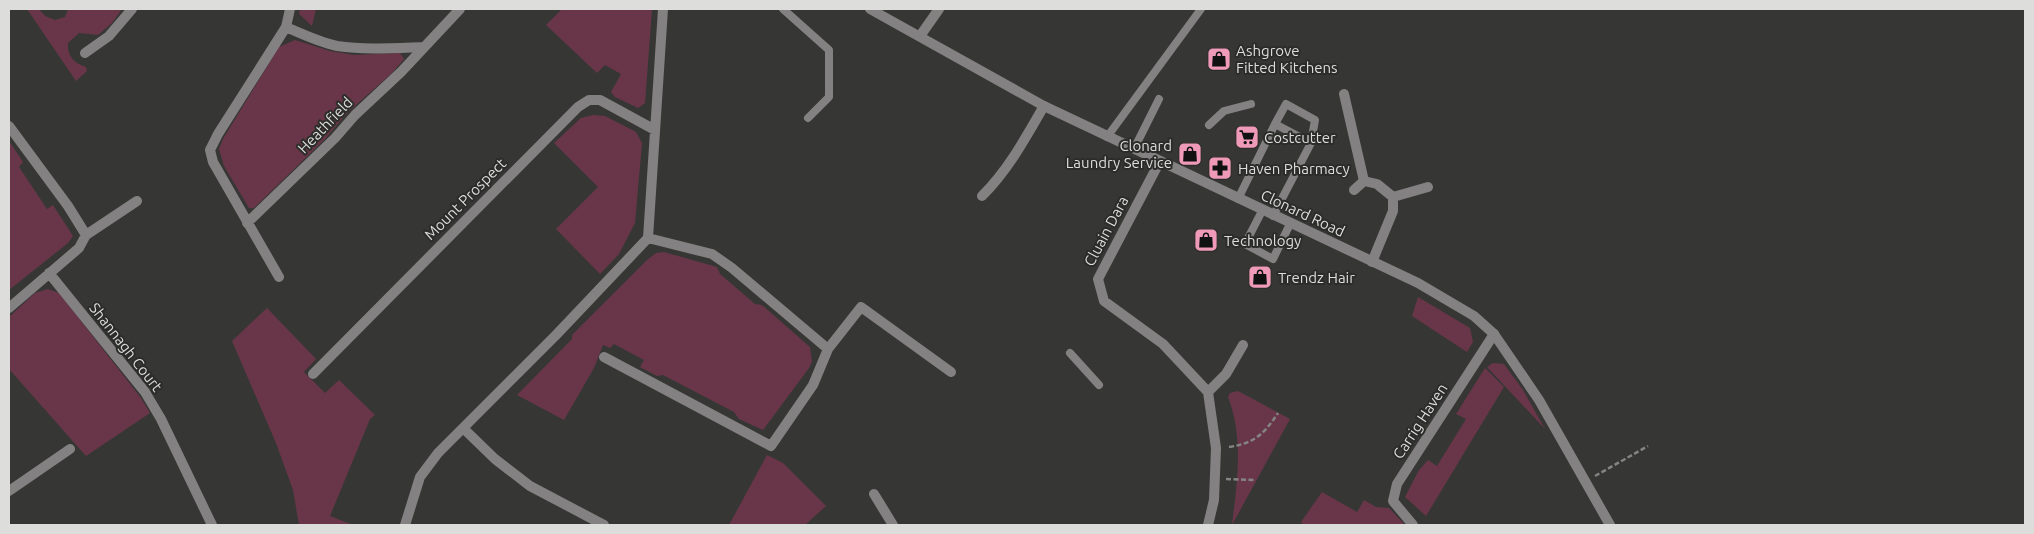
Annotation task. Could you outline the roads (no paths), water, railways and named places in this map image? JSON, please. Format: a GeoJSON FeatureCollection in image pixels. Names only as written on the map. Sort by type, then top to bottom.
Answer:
{"type":"FeatureCollection","features":[{"type":"Feature","properties":{"kind":"street"},"geometry":{"type":"LineString","coordinates":[[85,52],[109,36],[132,9]]}},
{"type":"Feature","properties":{"kind":"street"},"geometry":{"type":"LineString","coordinates":[[278,277],[213,162],[210,150],[218,134],[263,64],[274,42],[286,27],[290,9]]}},
{"type":"Feature","properties":{"kind":"street","name":"Heathfield"},"geometry":{"type":"LineString","coordinates":[[247,223],[335,138],[354,115],[401,72],[460,9]]}},
{"type":"Feature","properties":{"kind":"street"},"geometry":{"type":"LineString","coordinates":[[405,525],[420,477],[438,453],[564,327],[648,238],[663,9]]}},
{"type":"Feature","properties":{"kind":"street","name":"Clonard Road"},"geometry":{"type":"LineString","coordinates":[[870,9],[1044,106],[1418,284],[1474,316],[1494,334],[1539,400],[1610,525]]}},
{"type":"Feature","properties":{"kind":"street"},"geometry":{"type":"LineString","coordinates":[[920,36],[939,9]]}},
{"type":"Feature","properties":{"kind":"street"},"geometry":{"type":"LineString","coordinates":[[286,27],[337,46],[362,48],[424,47]]}},
{"type":"Feature","properties":{"kind":"street"},"geometry":{"type":"LineString","coordinates":[[1344,94],[1364,180]]}},
{"type":"Feature","properties":{"kind":"street","name":"Mount Prospect"},"geometry":{"type":"LineString","coordinates":[[314,374],[578,107],[589,100],[600,100],[655,130]]}},
{"type":"Feature","properties":{"kind":"street"},"geometry":{"type":"LineString","coordinates":[[982,196],[999,179],[1044,106]]}},
{"type":"Feature","properties":{"kind":"street"},"geometry":{"type":"LineString","coordinates":[[9,126],[68,206],[86,235]]}},
{"type":"Feature","properties":{"kind":"street","name":"Cluain Dara"},"geometry":{"type":"LineString","coordinates":[[1160,161],[1098,279],[1104,301],[1163,344],[1208,392]]}},
{"type":"Feature","properties":{"kind":"street"},"geometry":{"type":"LineString","coordinates":[[1354,190],[1364,180]]}},
{"type":"Feature","properties":{"kind":"street"},"geometry":{"type":"LineString","coordinates":[[1364,180],[1377,184],[1393,197]]}},
{"type":"Feature","properties":{"kind":"street"},"geometry":{"type":"LineString","coordinates":[[1393,197],[1428,187]]}},
{"type":"Feature","properties":{"kind":"street"},"geometry":{"type":"LineString","coordinates":[[1372,262],[1393,211],[1393,197]]}},
{"type":"Feature","properties":{"kind":"street"},"geometry":{"type":"LineString","coordinates":[[9,308],[79,248],[86,235],[137,201]]}},
{"type":"Feature","properties":{"kind":"street"},"geometry":{"type":"LineString","coordinates":[[648,238],[712,254],[732,268],[828,349]]}},
{"type":"Feature","properties":{"kind":"street","name":"Shannagh Court"},"geometry":{"type":"LineString","coordinates":[[49,273],[146,392],[212,525]]}},
{"type":"Feature","properties":{"kind":"street"},"geometry":{"type":"LineString","coordinates":[[604,357],[771,446],[813,385],[828,349],[861,307],[951,372]]}},
{"type":"Feature","properties":{"kind":"street","name":"Carrig Haven"},"geometry":{"type":"LineString","coordinates":[[1413,525],[1393,501],[1397,484],[1494,334]]}},
{"type":"Feature","properties":{"kind":"street"},"geometry":{"type":"LineString","coordinates":[[1208,525],[1214,500],[1216,448],[1208,392],[1226,374],[1243,345]]}},
{"type":"Feature","properties":{"kind":"street"},"geometry":{"type":"LineString","coordinates":[[464,429],[495,459],[530,486],[604,525]]}},
{"type":"Feature","properties":{"kind":"street"},"geometry":{"type":"LineString","coordinates":[[9,491],[70,449]]}},
{"type":"Feature","properties":{"kind":"street"},"geometry":{"type":"LineString","coordinates":[[874,494],[893,525]]}},
{"type":"Feature","properties":{"kind":"lane"},"geometry":{"type":"LineString","coordinates":[[783,9],[829,50],[829,97],[808,118]]}},
{"type":"Feature","properties":{"kind":"lane"},"geometry":{"type":"LineString","coordinates":[[1107,137],[1201,9]]}},
{"type":"Feature","properties":{"kind":"lane"},"geometry":{"type":"LineString","coordinates":[[1134,150],[1159,99]]}},
{"type":"Feature","properties":{"kind":"lane"},"geometry":{"type":"LineString","coordinates":[[1210,125],[1224,111],[1250,104]]}},
{"type":"Feature","properties":{"kind":"lane"},"geometry":{"type":"LineString","coordinates":[[1238,199],[1286,104],[1314,120],[1311,143],[1273,216]]}},
{"type":"Feature","properties":{"kind":"lane"},"geometry":{"type":"LineString","coordinates":[[1275,124],[1311,143]]}},
{"type":"Feature","properties":{"kind":"lane"},"geometry":{"type":"LineString","coordinates":[[1262,211],[1246,244],[1273,259],[1290,224]]}},
{"type":"Feature","properties":{"kind":"lane"},"geometry":{"type":"LineString","coordinates":[[1070,354],[1099,385]]}},
{"type":"Feature","properties":{"kind":"place","name":"Ashgrove Fitted Kitchens"},"geometry":{"type":"Point","coordinates":[1219,59]}},
{"type":"Feature","properties":{"kind":"place","name":"Costcutter"},"geometry":{"type":"Point","coordinates":[1247,137]}},
{"type":"Feature","properties":{"kind":"place","name":"Clonard Laundry Service"},"geometry":{"type":"Point","coordinates":[1190,154]}},
{"type":"Feature","properties":{"kind":"place","name":"Haven Pharmacy"},"geometry":{"type":"Point","coordinates":[1220,168]}},
{"type":"Feature","properties":{"kind":"place","name":"Technology"},"geometry":{"type":"Point","coordinates":[1206,240]}},
{"type":"Feature","properties":{"kind":"place","name":"Trendz Hair"},"geometry":{"type":"Point","coordinates":[1260,277]}}]}
